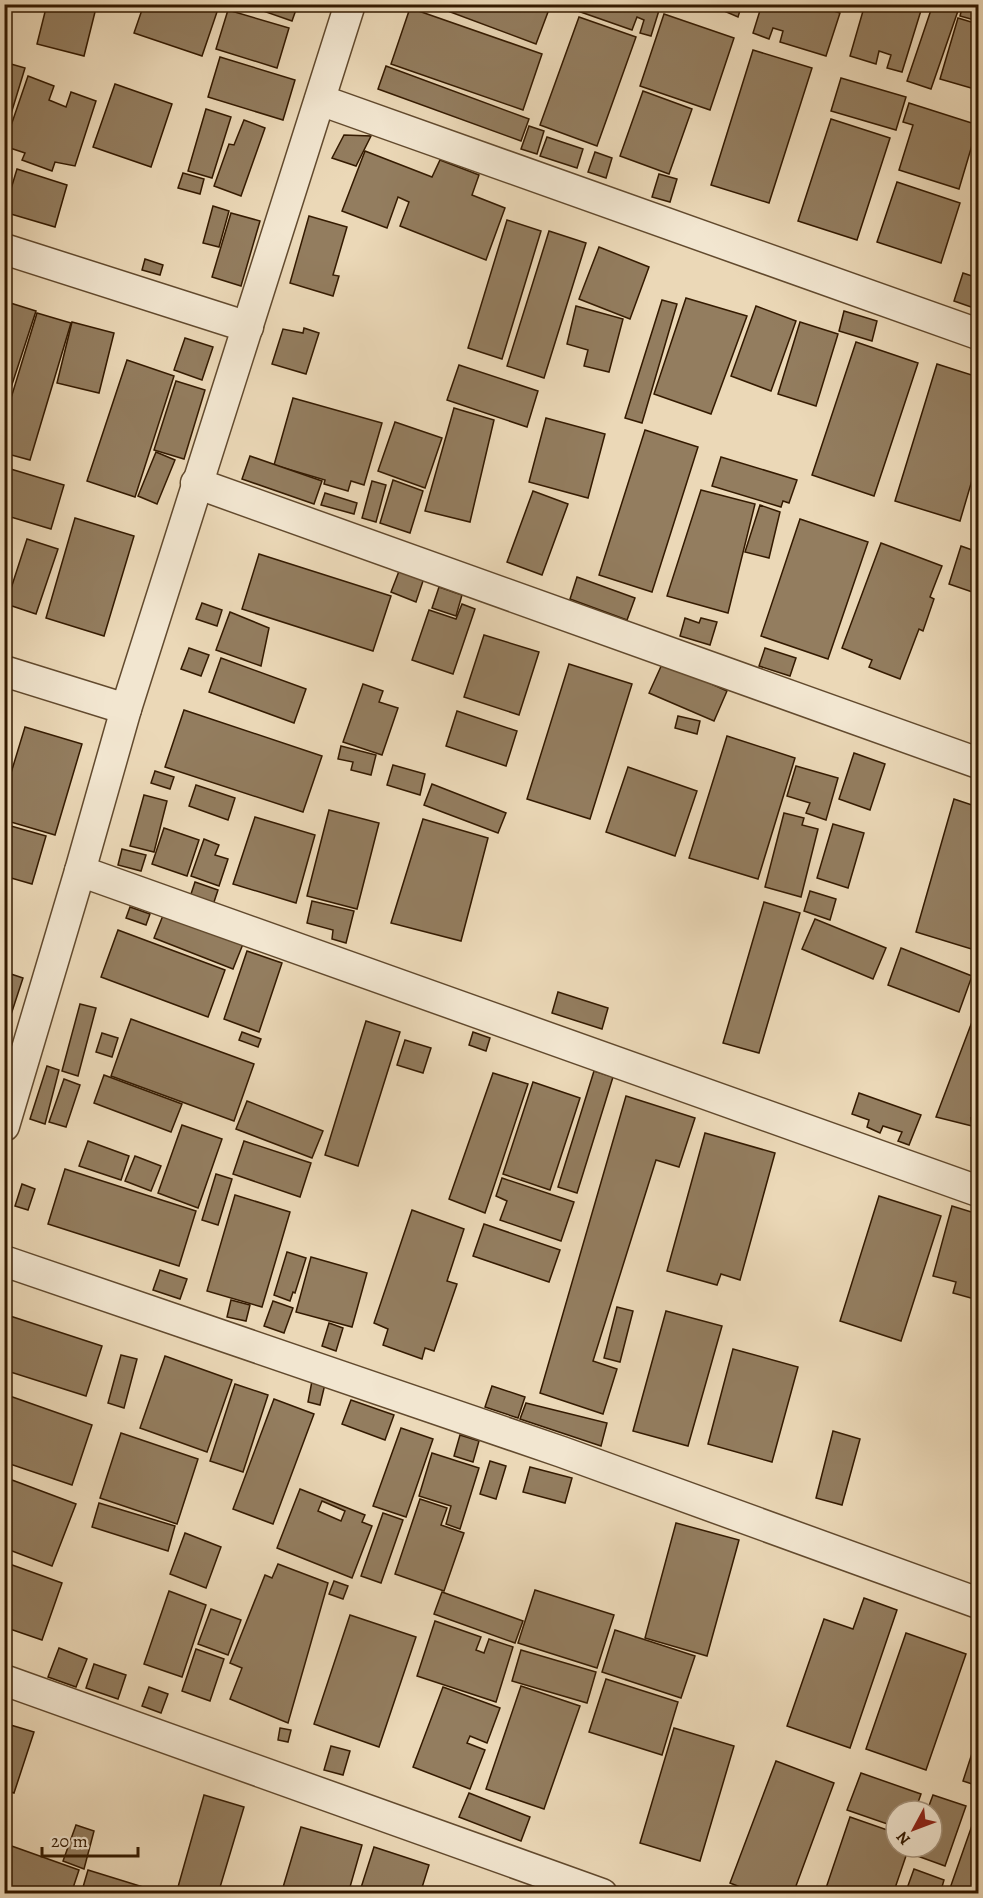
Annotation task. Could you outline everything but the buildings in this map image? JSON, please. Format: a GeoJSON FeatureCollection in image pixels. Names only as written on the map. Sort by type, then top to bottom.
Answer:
{"type":"FeatureCollection","features":[{"type":"Feature","properties":{"kind":"street"},"geometry":{"type":"LineString","coordinates":[[7,1108],[81,871],[126,709],[196,483],[350,4]]}},
{"type":"Feature","properties":{"kind":"street"},"geometry":{"type":"LineString","coordinates":[[320,100],[978,334]]}},
{"type":"Feature","properties":{"kind":"street"},"geometry":{"type":"LineString","coordinates":[[4,249],[248,327]]}},
{"type":"Feature","properties":{"kind":"street"},"geometry":{"type":"LineString","coordinates":[[196,483],[978,763]]}},
{"type":"Feature","properties":{"kind":"street"},"geometry":{"type":"LineString","coordinates":[[4,670],[126,709]]}},
{"type":"Feature","properties":{"kind":"street"},"geometry":{"type":"LineString","coordinates":[[81,871],[978,1191]]}},
{"type":"Feature","properties":{"kind":"street"},"geometry":{"type":"LineString","coordinates":[[4,1261],[562,1452],[978,1603]]}},
{"type":"Feature","properties":{"kind":"street"},"geometry":{"type":"LineString","coordinates":[[4,1680],[602,1893]]}}]}
